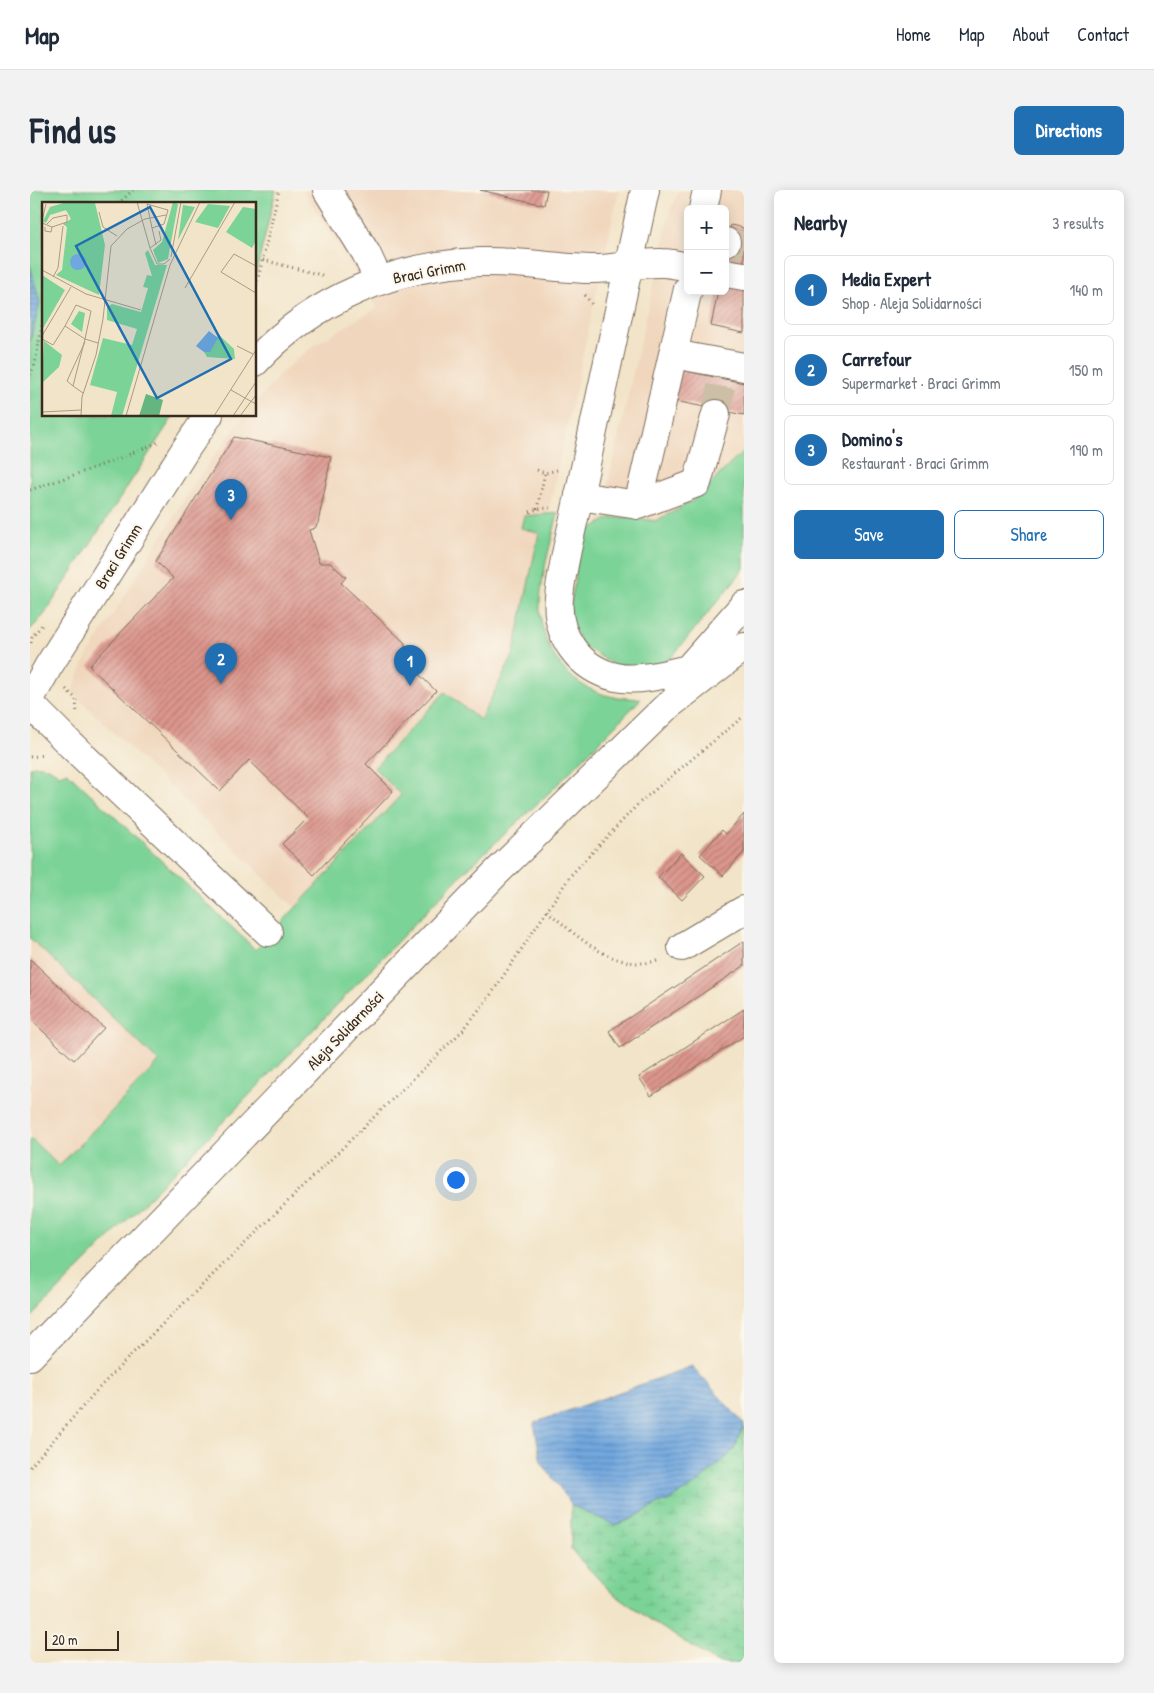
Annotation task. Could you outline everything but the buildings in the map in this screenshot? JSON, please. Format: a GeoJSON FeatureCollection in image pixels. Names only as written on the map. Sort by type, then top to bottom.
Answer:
{"type":"FeatureCollection","features":[{"type":"Feature","properties":{"kind":"main road"},"geometry":{"type":"LineString","coordinates":[[327,190],[366,253],[379,281]]}},
{"type":"Feature","properties":{"kind":"main road"},"geometry":{"type":"LineString","coordinates":[[645,190],[629,265],[567,502],[558,599],[560,629],[580,658],[602,673],[617,678],[650,677],[688,669]]}},
{"type":"Feature","properties":{"kind":"main road"},"geometry":{"type":"LineString","coordinates":[[704,205],[707,190]]}},
{"type":"Feature","properties":{"kind":"main road","name":"Braci Grimm"},"geometry":{"type":"LineString","coordinates":[[256,361],[290,329],[348,294],[379,281],[417,271],[479,262],[509,262],[591,270],[661,262],[684,266]]}},
{"type":"Feature","properties":{"kind":"main road"},"geometry":{"type":"LineString","coordinates":[[729,274],[744,276]]}},
{"type":"Feature","properties":{"kind":"main road"},"geometry":{"type":"LineString","coordinates":[[638,505],[687,295]]}},
{"type":"Feature","properties":{"kind":"main road"},"geometry":{"type":"LineString","coordinates":[[673,354],[731,369]]}},
{"type":"Feature","properties":{"kind":"main road"},"geometry":{"type":"LineString","coordinates":[[567,502],[638,505],[698,483],[716,414]]}},
{"type":"Feature","properties":{"kind":"main road","name":"Braci Grimm"},"geometry":{"type":"LineString","coordinates":[[30,699],[48,667],[208,416]]}},
{"type":"Feature","properties":{"kind":"main road","name":"Aleja Solidarności"},"geometry":{"type":"LineString","coordinates":[[664,709],[688,669],[744,605]]}},
{"type":"Feature","properties":{"kind":"main road","name":"Aleja Solidarności"},"geometry":{"type":"LineString","coordinates":[[30,1356],[495,874],[664,709],[744,647]]}},
{"type":"Feature","properties":{"kind":"main road"},"geometry":{"type":"LineString","coordinates":[[30,704],[268,932]]}},
{"type":"Feature","properties":{"kind":"main road"},"geometry":{"type":"LineString","coordinates":[[682,947],[744,910]]}},
{"type":"Feature","properties":{"kind":"path"},"geometry":{"type":"LineString","coordinates":[[120,202],[133,190]]}},
{"type":"Feature","properties":{"kind":"path"},"geometry":{"type":"LineString","coordinates":[[256,287],[279,190]]}},
{"type":"Feature","properties":{"kind":"path"},"geometry":{"type":"LineString","coordinates":[[263,260],[324,276],[331,276]]}},
{"type":"Feature","properties":{"kind":"path"},"geometry":{"type":"LineString","coordinates":[[584,294],[594,308]]}},
{"type":"Feature","properties":{"kind":"path"},"geometry":{"type":"LineString","coordinates":[[30,375],[42,325]]}},
{"type":"Feature","properties":{"kind":"path"},"geometry":{"type":"LineString","coordinates":[[30,490],[90,470],[161,440]]}},
{"type":"Feature","properties":{"kind":"path"},"geometry":{"type":"LineString","coordinates":[[537,470],[545,473],[559,470],[562,465]]}},
{"type":"Feature","properties":{"kind":"path"},"geometry":{"type":"LineString","coordinates":[[538,509],[545,473]]}},
{"type":"Feature","properties":{"kind":"path"},"geometry":{"type":"LineString","coordinates":[[530,512],[567,502]]}},
{"type":"Feature","properties":{"kind":"path"},"geometry":{"type":"LineString","coordinates":[[66,690],[76,699],[77,718]]}},
{"type":"Feature","properties":{"kind":"path"},"geometry":{"type":"LineString","coordinates":[[30,1466],[98,1389],[133,1353],[464,1029],[492,993],[571,875],[639,803],[744,716]]}},
{"type":"Feature","properties":{"kind":"path"},"geometry":{"type":"LineString","coordinates":[[30,757],[46,755]]}},
{"type":"Feature","properties":{"kind":"path"},"geometry":{"type":"LineString","coordinates":[[547,911],[570,930],[608,956],[633,964],[656,962],[682,947]]}},
{"type":"Feature","properties":{"kind":"shaded area"},"geometry":{"type":"Polygon","coordinates":[[[303,190],[619,190],[506,705],[308,920],[72,692],[85,660],[196,481],[235,428],[245,416],[256,416],[256,403],[280,374],[313,346],[377,308],[303,190]]]}},
{"type":"Feature","properties":{"kind":"shaded area"},"geometry":{"type":"Polygon","coordinates":[[[679,190],[744,190],[744,458],[664,538],[595,540],[670,212],[679,190]]]}},
{"type":"Feature","properties":{"kind":"shaded area"},"geometry":{"type":"Polygon","coordinates":[[[30,938],[159,1062],[59,1166],[30,1138],[30,938]]]}},
{"type":"Feature","properties":{"kind":"green space"},"geometry":{"type":"Polygon","coordinates":[[[30,190],[276,190],[256,273],[256,202],[42,202],[42,416],[173,416],[44,615],[30,630],[30,190]]]}},
{"type":"Feature","properties":{"kind":"green space"},"geometry":{"type":"Polygon","coordinates":[[[744,451],[744,569],[671,658],[654,667],[617,667],[582,645],[569,618],[580,542],[592,528],[610,518],[632,517],[655,521],[675,511],[692,501],[744,451]]]}},
{"type":"Feature","properties":{"kind":"green space"},"geometry":{"type":"Polygon","coordinates":[[[558,513],[541,591],[542,627],[548,644],[556,659],[581,684],[596,692],[614,697],[641,699],[554,788],[463,873],[313,1030],[30,1319],[30,1138],[59,1166],[159,1062],[30,938],[30,767],[45,767],[59,775],[67,772],[256,950],[401,795],[374,768],[445,692],[480,720],[513,656],[539,533],[521,528],[524,516],[558,513]]]}},
{"type":"Feature","properties":{"kind":"green space"},"geometry":{"type":"Polygon","coordinates":[[[744,1425],[744,1663],[718,1663],[658,1625],[611,1592],[571,1550],[571,1503],[615,1525],[629,1520],[695,1485],[733,1451],[744,1425]]]}},
{"type":"Feature","properties":{"kind":"water"},"geometry":{"type":"Polygon","coordinates":[[[30,265],[40,303],[30,341],[30,265]]]}},
{"type":"Feature","properties":{"kind":"water"},"geometry":{"type":"Polygon","coordinates":[[[692,1366],[744,1424],[733,1451],[695,1485],[668,1501],[615,1525],[573,1506],[541,1462],[534,1423],[692,1366]]]}},
{"type":"Feature","properties":{"kind":"tunnel"},"geometry":{"type":"LineString","coordinates":[[729,243],[744,246]]}},
{"type":"Feature","properties":{"kind":"tunnel"},"geometry":{"type":"LineString","coordinates":[[716,414],[723,376]]}},
{"type":"Feature","properties":{"kind":"place","name":"Domino's"},"geometry":{"type":"Point","coordinates":[231,520]}},
{"type":"Feature","properties":{"kind":"place","name":"Carrefour"},"geometry":{"type":"Point","coordinates":[221,684]}},
{"type":"Feature","properties":{"kind":"place","name":"Media Expert"},"geometry":{"type":"Point","coordinates":[410,686]}}]}
